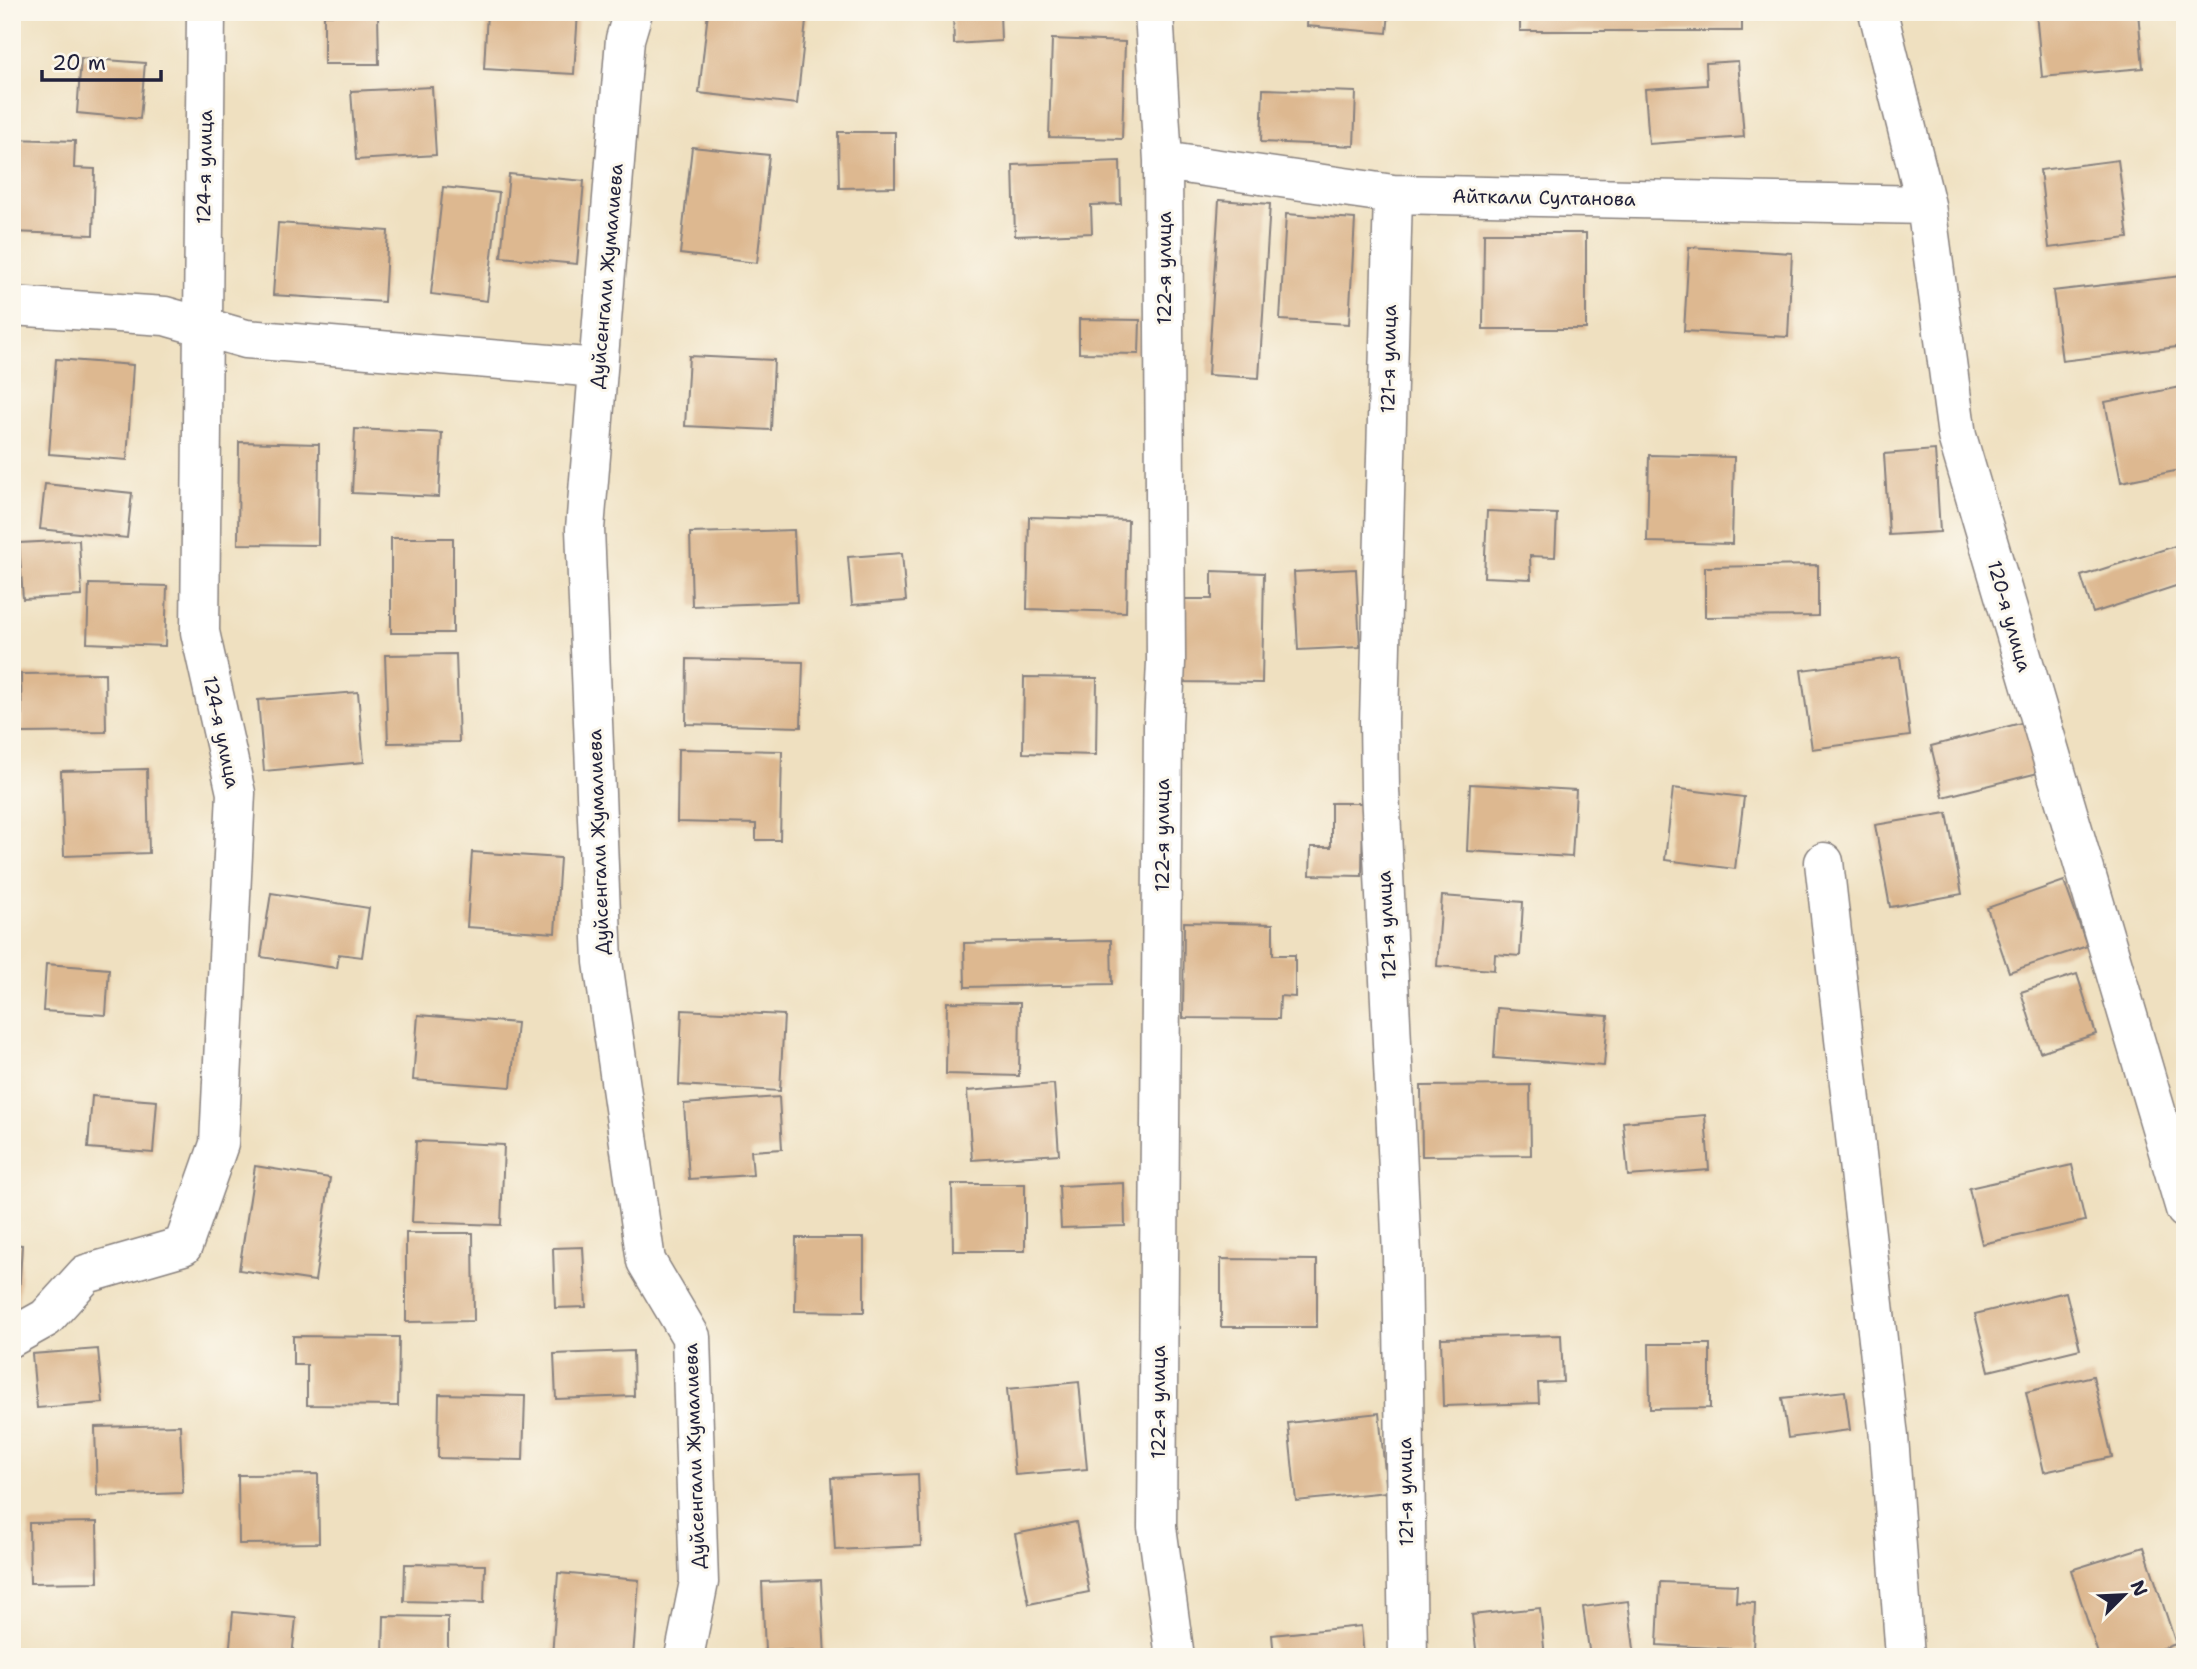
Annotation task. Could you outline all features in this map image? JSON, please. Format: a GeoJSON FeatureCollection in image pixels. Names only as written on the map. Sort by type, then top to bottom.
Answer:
{"type":"FeatureCollection","features":[{"type":"Feature","properties":{"kind":"street","name":"124-я улица"},"geometry":{"type":"LineString","coordinates":[[12,1337],[46,1318],[86,1274],[183,1246],[219,1144],[236,793],[200,632],[206,12]]}},
{"type":"Feature","properties":{"kind":"street","name":"Дуйсенгали Жумалиева"},"geometry":{"type":"LineString","coordinates":[[632,12],[625,38],[584,529],[603,962],[646,1261],[691,1337],[699,1582],[684,1657]]}},
{"type":"Feature","properties":{"kind":"street","name":"122-я улица"},"geometry":{"type":"LineString","coordinates":[[1154,12],[1163,161],[1166,662],[1157,1527],[1175,1657]]}},
{"type":"Feature","properties":{"kind":"street","name":"120-я улица"},"geometry":{"type":"LineString","coordinates":[[1878,12],[1926,205],[1957,436],[2185,1209]]}},
{"type":"Feature","properties":{"kind":"street","name":"Айткали Султанова"},"geometry":{"type":"LineString","coordinates":[[1163,161],[1393,194],[1926,205]]}},
{"type":"Feature","properties":{"kind":"street","name":"121-я улица"},"geometry":{"type":"LineString","coordinates":[[1393,194],[1379,721],[1402,1255],[1408,1657]]}},
{"type":"Feature","properties":{"kind":"street"},"geometry":{"type":"LineString","coordinates":[[12,306],[165,316],[246,339],[598,368]]}},
{"type":"Feature","properties":{"kind":"street"},"geometry":{"type":"LineString","coordinates":[[1824,862],[1889,1437],[1905,1657]]}},
{"type":"Feature","properties":{"kind":"building"},"geometry":{"type":"Polygon","coordinates":[[[487,12],[578,12],[574,74],[484,69],[487,12]]]}},
{"type":"Feature","properties":{"kind":"building"},"geometry":{"type":"Polygon","coordinates":[[[708,12],[807,12],[797,104],[699,93],[708,12]]]}},
{"type":"Feature","properties":{"kind":"building"},"geometry":{"type":"Polygon","coordinates":[[[953,12],[1000,12],[1001,41],[954,44],[953,12]]]}},
{"type":"Feature","properties":{"kind":"building"},"geometry":{"type":"Polygon","coordinates":[[[1308,12],[1389,12],[1387,33],[1307,26],[1308,12]]]}},
{"type":"Feature","properties":{"kind":"building"},"geometry":{"type":"Polygon","coordinates":[[[1520,12],[1742,12],[1742,31],[1520,31],[1520,12]]]}},
{"type":"Feature","properties":{"kind":"building"},"geometry":{"type":"Polygon","coordinates":[[[2036,12],[2138,12],[2143,68],[2042,77],[2036,12]]]}},
{"type":"Feature","properties":{"kind":"building"},"geometry":{"type":"Polygon","coordinates":[[[378,14],[379,64],[324,64],[324,15],[378,14]]]}},
{"type":"Feature","properties":{"kind":"building"},"geometry":{"type":"Polygon","coordinates":[[[1052,39],[1125,42],[1122,139],[1049,137],[1052,39]]]}},
{"type":"Feature","properties":{"kind":"building"},"geometry":{"type":"Polygon","coordinates":[[[81,58],[145,63],[140,119],[77,113],[81,58]]]}},
{"type":"Feature","properties":{"kind":"building"},"geometry":{"type":"Polygon","coordinates":[[[1738,61],[1744,137],[1649,144],[1645,89],[1707,85],[1706,63],[1738,61]]]}},
{"type":"Feature","properties":{"kind":"building"},"geometry":{"type":"Polygon","coordinates":[[[432,87],[436,155],[356,160],[351,91],[432,87]]]}},
{"type":"Feature","properties":{"kind":"building"},"geometry":{"type":"Polygon","coordinates":[[[1263,89],[1356,92],[1354,146],[1261,142],[1263,89]]]}},
{"type":"Feature","properties":{"kind":"building"},"geometry":{"type":"Polygon","coordinates":[[[838,132],[895,132],[895,187],[839,188],[838,132]]]}},
{"type":"Feature","properties":{"kind":"building"},"geometry":{"type":"Polygon","coordinates":[[[12,139],[75,141],[74,168],[95,169],[93,235],[12,232],[12,139]]]}},
{"type":"Feature","properties":{"kind":"building"},"geometry":{"type":"Polygon","coordinates":[[[692,147],[769,155],[757,263],[680,254],[692,147]]]}},
{"type":"Feature","properties":{"kind":"building"},"geometry":{"type":"Polygon","coordinates":[[[2118,160],[2128,238],[2049,248],[2040,170],[2118,160]]]}},
{"type":"Feature","properties":{"kind":"building"},"geometry":{"type":"Polygon","coordinates":[[[1120,161],[1121,204],[1091,205],[1092,233],[1015,236],[1013,165],[1120,161]]]}},
{"type":"Feature","properties":{"kind":"building"},"geometry":{"type":"Polygon","coordinates":[[[509,174],[584,181],[577,264],[501,257],[509,174]]]}},
{"type":"Feature","properties":{"kind":"building"},"geometry":{"type":"Polygon","coordinates":[[[443,187],[499,193],[487,301],[431,294],[443,187]]]}},
{"type":"Feature","properties":{"kind":"building"},"geometry":{"type":"Polygon","coordinates":[[[1219,200],[1270,204],[1259,378],[1208,375],[1219,200]]]}},
{"type":"Feature","properties":{"kind":"building"},"geometry":{"type":"Polygon","coordinates":[[[1286,214],[1355,219],[1349,324],[1280,320],[1286,214]]]}},
{"type":"Feature","properties":{"kind":"building"},"geometry":{"type":"Polygon","coordinates":[[[278,223],[388,231],[384,302],[273,295],[278,223]]]}},
{"type":"Feature","properties":{"kind":"building"},"geometry":{"type":"Polygon","coordinates":[[[1484,233],[1586,233],[1586,329],[1483,329],[1484,233]]]}},
{"type":"Feature","properties":{"kind":"building"},"geometry":{"type":"Polygon","coordinates":[[[1689,247],[1792,253],[1788,337],[1684,331],[1689,247]]]}},
{"type":"Feature","properties":{"kind":"building"},"geometry":{"type":"Polygon","coordinates":[[[2181,276],[2185,346],[2062,361],[2053,291],[2181,276]]]}},
{"type":"Feature","properties":{"kind":"building"},"geometry":{"type":"Polygon","coordinates":[[[1079,319],[1140,320],[1139,354],[1079,353],[1079,319]]]}},
{"type":"Feature","properties":{"kind":"building"},"geometry":{"type":"Polygon","coordinates":[[[689,356],[774,360],[771,430],[685,426],[689,356]]]}},
{"type":"Feature","properties":{"kind":"building"},"geometry":{"type":"Polygon","coordinates":[[[56,359],[133,365],[127,460],[49,454],[56,359]]]}},
{"type":"Feature","properties":{"kind":"building"},"geometry":{"type":"Polygon","coordinates":[[[2185,386],[2185,469],[2121,482],[2105,402],[2185,386]]]}},
{"type":"Feature","properties":{"kind":"building"},"geometry":{"type":"Polygon","coordinates":[[[355,429],[442,433],[439,497],[352,493],[355,429]]]}},
{"type":"Feature","properties":{"kind":"building"},"geometry":{"type":"Polygon","coordinates":[[[239,442],[319,444],[318,545],[238,544],[239,442]]]}},
{"type":"Feature","properties":{"kind":"building"},"geometry":{"type":"Polygon","coordinates":[[[1935,450],[1940,532],[1889,535],[1884,454],[1935,450]]]}},
{"type":"Feature","properties":{"kind":"building"},"geometry":{"type":"Polygon","coordinates":[[[1649,455],[1734,457],[1732,544],[1647,542],[1649,455]]]}},
{"type":"Feature","properties":{"kind":"building"},"geometry":{"type":"Polygon","coordinates":[[[45,484],[132,493],[127,538],[40,529],[45,484]]]}},
{"type":"Feature","properties":{"kind":"building"},"geometry":{"type":"Polygon","coordinates":[[[1487,511],[1557,514],[1555,557],[1530,556],[1531,579],[1484,577],[1487,511]]]}},
{"type":"Feature","properties":{"kind":"building"},"geometry":{"type":"Polygon","coordinates":[[[1029,517],[1128,520],[1126,612],[1027,609],[1029,517]]]}},
{"type":"Feature","properties":{"kind":"building"},"geometry":{"type":"Polygon","coordinates":[[[794,530],[797,602],[692,606],[690,533],[794,530]]]}},
{"type":"Feature","properties":{"kind":"building"},"geometry":{"type":"Polygon","coordinates":[[[391,538],[453,538],[453,633],[391,633],[391,538]]]}},
{"type":"Feature","properties":{"kind":"building"},"geometry":{"type":"Polygon","coordinates":[[[79,540],[82,596],[23,599],[19,543],[79,540]]]}},
{"type":"Feature","properties":{"kind":"building"},"geometry":{"type":"Polygon","coordinates":[[[2175,546],[2185,583],[2093,613],[2081,576],[2175,546]]]}},
{"type":"Feature","properties":{"kind":"building"},"geometry":{"type":"Polygon","coordinates":[[[902,553],[906,601],[852,605],[848,557],[902,553]]]}},
{"type":"Feature","properties":{"kind":"building"},"geometry":{"type":"Polygon","coordinates":[[[1818,565],[1818,616],[1705,617],[1705,567],[1818,565]]]}},
{"type":"Feature","properties":{"kind":"building"},"geometry":{"type":"Polygon","coordinates":[[[1356,569],[1360,647],[1298,650],[1294,572],[1356,569]]]}},
{"type":"Feature","properties":{"kind":"building"},"geometry":{"type":"Polygon","coordinates":[[[1212,571],[1264,573],[1262,683],[1181,682],[1184,599],[1212,599],[1212,571]]]}},
{"type":"Feature","properties":{"kind":"building"},"geometry":{"type":"Polygon","coordinates":[[[89,584],[167,586],[165,646],[87,643],[89,584]]]}},
{"type":"Feature","properties":{"kind":"building"},"geometry":{"type":"Polygon","coordinates":[[[456,654],[459,742],[388,743],[385,655],[456,654]]]}},
{"type":"Feature","properties":{"kind":"building"},"geometry":{"type":"Polygon","coordinates":[[[1900,657],[1910,736],[1812,749],[1801,670],[1900,657]]]}},
{"type":"Feature","properties":{"kind":"building"},"geometry":{"type":"Polygon","coordinates":[[[687,659],[803,662],[801,727],[686,724],[687,659]]]}},
{"type":"Feature","properties":{"kind":"building"},"geometry":{"type":"Polygon","coordinates":[[[105,673],[106,732],[22,733],[21,674],[105,673]]]}},
{"type":"Feature","properties":{"kind":"building"},"geometry":{"type":"Polygon","coordinates":[[[1024,677],[1097,678],[1096,755],[1023,753],[1024,677]]]}},
{"type":"Feature","properties":{"kind":"building"},"geometry":{"type":"Polygon","coordinates":[[[358,692],[364,762],[264,771],[258,700],[358,692]]]}},
{"type":"Feature","properties":{"kind":"building"},"geometry":{"type":"Polygon","coordinates":[[[2025,722],[2038,773],[1943,797],[1931,746],[2025,722]]]}},
{"type":"Feature","properties":{"kind":"building"},"geometry":{"type":"Polygon","coordinates":[[[678,749],[782,751],[780,840],[756,840],[756,824],[677,822],[678,749]]]}},
{"type":"Feature","properties":{"kind":"building"},"geometry":{"type":"Polygon","coordinates":[[[147,769],[149,853],[64,856],[61,771],[147,769]]]}},
{"type":"Feature","properties":{"kind":"building"},"geometry":{"type":"Polygon","coordinates":[[[1470,784],[1576,790],[1572,857],[1467,851],[1470,784]]]}},
{"type":"Feature","properties":{"kind":"building"},"geometry":{"type":"Polygon","coordinates":[[[1673,788],[1744,797],[1735,869],[1665,860],[1673,788]]]}},
{"type":"Feature","properties":{"kind":"building"},"geometry":{"type":"Polygon","coordinates":[[[1331,803],[1363,803],[1362,876],[1310,875],[1311,847],[1331,847],[1331,803]]]}},
{"type":"Feature","properties":{"kind":"building"},"geometry":{"type":"Polygon","coordinates":[[[1947,813],[1962,894],[1890,907],[1875,825],[1947,813]]]}},
{"type":"Feature","properties":{"kind":"building"},"geometry":{"type":"Polygon","coordinates":[[[472,852],[560,858],[555,933],[467,927],[472,852]]]}},
{"type":"Feature","properties":{"kind":"building"},"geometry":{"type":"Polygon","coordinates":[[[2064,881],[2087,946],[2009,972],[1987,908],[2064,881]]]}},
{"type":"Feature","properties":{"kind":"building"},"geometry":{"type":"Polygon","coordinates":[[[271,893],[369,908],[362,957],[339,954],[337,968],[261,957],[271,893]]]}},
{"type":"Feature","properties":{"kind":"building"},"geometry":{"type":"Polygon","coordinates":[[[1442,896],[1523,902],[1520,956],[1495,954],[1494,970],[1437,966],[1442,896]]]}},
{"type":"Feature","properties":{"kind":"building"},"geometry":{"type":"Polygon","coordinates":[[[1184,922],[1273,924],[1273,955],[1295,955],[1295,997],[1280,996],[1279,1019],[1183,1018],[1184,922]]]}},
{"type":"Feature","properties":{"kind":"building"},"geometry":{"type":"Polygon","coordinates":[[[1111,940],[1112,984],[965,987],[964,943],[1111,940]]]}},
{"type":"Feature","properties":{"kind":"building"},"geometry":{"type":"Polygon","coordinates":[[[46,964],[109,969],[106,1015],[43,1011],[46,964]]]}},
{"type":"Feature","properties":{"kind":"building"},"geometry":{"type":"Polygon","coordinates":[[[2077,974],[2096,1034],[2040,1052],[2021,992],[2077,974]]]}},
{"type":"Feature","properties":{"kind":"building"},"geometry":{"type":"Polygon","coordinates":[[[947,1002],[1020,1003],[1019,1076],[946,1074],[947,1002]]]}},
{"type":"Feature","properties":{"kind":"building"},"geometry":{"type":"Polygon","coordinates":[[[1497,1008],[1608,1016],[1604,1066],[1494,1058],[1497,1008]]]}},
{"type":"Feature","properties":{"kind":"building"},"geometry":{"type":"Polygon","coordinates":[[[682,1010],[784,1015],[780,1091],[679,1085],[682,1010]]]}},
{"type":"Feature","properties":{"kind":"building"},"geometry":{"type":"Polygon","coordinates":[[[418,1015],[517,1023],[511,1087],[413,1080],[418,1015]]]}},
{"type":"Feature","properties":{"kind":"building"},"geometry":{"type":"Polygon","coordinates":[[[1054,1084],[1059,1154],[972,1160],[967,1091],[1054,1084]]]}},
{"type":"Feature","properties":{"kind":"building"},"geometry":{"type":"Polygon","coordinates":[[[1530,1085],[1531,1155],[1422,1156],[1421,1086],[1530,1085]]]}},
{"type":"Feature","properties":{"kind":"building"},"geometry":{"type":"Polygon","coordinates":[[[92,1096],[157,1101],[153,1153],[88,1148],[92,1096]]]}},
{"type":"Feature","properties":{"kind":"building"},"geometry":{"type":"Polygon","coordinates":[[[779,1097],[782,1149],[751,1151],[753,1175],[689,1179],[684,1104],[779,1097]]]}},
{"type":"Feature","properties":{"kind":"building"},"geometry":{"type":"Polygon","coordinates":[[[1705,1115],[1709,1170],[1628,1176],[1623,1122],[1705,1115]]]}},
{"type":"Feature","properties":{"kind":"building"},"geometry":{"type":"Polygon","coordinates":[[[416,1141],[504,1145],[501,1225],[412,1222],[416,1141]]]}},
{"type":"Feature","properties":{"kind":"building"},"geometry":{"type":"Polygon","coordinates":[[[2072,1165],[2085,1221],[1982,1244],[1969,1188],[2072,1165]]]}},
{"type":"Feature","properties":{"kind":"building"},"geometry":{"type":"Polygon","coordinates":[[[255,1166],[330,1178],[315,1281],[239,1270],[255,1166]]]}},
{"type":"Feature","properties":{"kind":"building"},"geometry":{"type":"Polygon","coordinates":[[[1124,1183],[1125,1226],[1061,1228],[1059,1186],[1124,1183]]]}},
{"type":"Feature","properties":{"kind":"building"},"geometry":{"type":"Polygon","coordinates":[[[952,1184],[1025,1184],[1025,1251],[953,1251],[952,1184]]]}},
{"type":"Feature","properties":{"kind":"building"},"geometry":{"type":"Polygon","coordinates":[[[406,1233],[473,1233],[474,1321],[406,1322],[406,1233]]]}},
{"type":"Feature","properties":{"kind":"building"},"geometry":{"type":"Polygon","coordinates":[[[796,1238],[864,1238],[864,1312],[795,1311],[796,1238]]]}},
{"type":"Feature","properties":{"kind":"building"},"geometry":{"type":"Polygon","coordinates":[[[12,1244],[22,1245],[18,1313],[12,1312],[12,1244]]]}},
{"type":"Feature","properties":{"kind":"building"},"geometry":{"type":"Polygon","coordinates":[[[583,1247],[586,1307],[555,1308],[553,1248],[583,1247]]]}},
{"type":"Feature","properties":{"kind":"building"},"geometry":{"type":"Polygon","coordinates":[[[1221,1259],[1317,1260],[1317,1327],[1221,1327],[1221,1259]]]}},
{"type":"Feature","properties":{"kind":"building"},"geometry":{"type":"Polygon","coordinates":[[[2066,1292],[2080,1349],[1989,1371],[1975,1314],[2066,1292]]]}},
{"type":"Feature","properties":{"kind":"building"},"geometry":{"type":"Polygon","coordinates":[[[1561,1335],[1563,1382],[1538,1383],[1539,1403],[1443,1406],[1441,1338],[1561,1335]]]}},
{"type":"Feature","properties":{"kind":"building"},"geometry":{"type":"Polygon","coordinates":[[[293,1336],[399,1337],[398,1406],[307,1405],[307,1365],[293,1365],[293,1336]]]}},
{"type":"Feature","properties":{"kind":"building"},"geometry":{"type":"Polygon","coordinates":[[[1649,1344],[1710,1344],[1710,1408],[1650,1409],[1649,1344]]]}},
{"type":"Feature","properties":{"kind":"building"},"geometry":{"type":"Polygon","coordinates":[[[98,1349],[103,1403],[37,1408],[32,1354],[98,1349]]]}},
{"type":"Feature","properties":{"kind":"building"},"geometry":{"type":"Polygon","coordinates":[[[633,1351],[634,1396],[556,1399],[554,1354],[633,1351]]]}},
{"type":"Feature","properties":{"kind":"building"},"geometry":{"type":"Polygon","coordinates":[[[2093,1376],[2112,1457],[2044,1472],[2026,1392],[2093,1376]]]}},
{"type":"Feature","properties":{"kind":"building"},"geometry":{"type":"Polygon","coordinates":[[[1079,1382],[1087,1469],[1015,1475],[1007,1389],[1079,1382]]]}},
{"type":"Feature","properties":{"kind":"building"},"geometry":{"type":"Polygon","coordinates":[[[1845,1391],[1850,1430],[1788,1438],[1782,1398],[1845,1391]]]}},
{"type":"Feature","properties":{"kind":"building"},"geometry":{"type":"Polygon","coordinates":[[[439,1394],[525,1396],[523,1460],[438,1458],[439,1394]]]}},
{"type":"Feature","properties":{"kind":"building"},"geometry":{"type":"Polygon","coordinates":[[[1379,1413],[1387,1492],[1296,1501],[1288,1423],[1379,1413]]]}},
{"type":"Feature","properties":{"kind":"building"},"geometry":{"type":"Polygon","coordinates":[[[180,1425],[183,1493],[97,1496],[95,1427],[180,1425]]]}},
{"type":"Feature","properties":{"kind":"building"},"geometry":{"type":"Polygon","coordinates":[[[318,1474],[319,1543],[239,1544],[238,1475],[318,1474]]]}},
{"type":"Feature","properties":{"kind":"building"},"geometry":{"type":"Polygon","coordinates":[[[918,1474],[921,1546],[835,1550],[831,1478],[918,1474]]]}},
{"type":"Feature","properties":{"kind":"building"},"geometry":{"type":"Polygon","coordinates":[[[97,1522],[98,1582],[30,1583],[29,1523],[97,1522]]]}},
{"type":"Feature","properties":{"kind":"building"},"geometry":{"type":"Polygon","coordinates":[[[1076,1522],[1089,1592],[1029,1604],[1015,1534],[1076,1522]]]}},
{"type":"Feature","properties":{"kind":"building"},"geometry":{"type":"Polygon","coordinates":[[[2144,1547],[2176,1644],[2137,1657],[2099,1657],[2071,1570],[2144,1547]]]}},
{"type":"Feature","properties":{"kind":"building"},"geometry":{"type":"Polygon","coordinates":[[[405,1564],[485,1565],[484,1603],[404,1601],[405,1564]]]}},
{"type":"Feature","properties":{"kind":"building"},"geometry":{"type":"Polygon","coordinates":[[[558,1573],[639,1580],[633,1657],[552,1657],[558,1573]]]}},
{"type":"Feature","properties":{"kind":"building"},"geometry":{"type":"Polygon","coordinates":[[[821,1580],[825,1657],[792,1657],[791,1650],[765,1651],[762,1582],[821,1580]]]}},
{"type":"Feature","properties":{"kind":"building"},"geometry":{"type":"Polygon","coordinates":[[[1660,1582],[1737,1585],[1736,1602],[1755,1603],[1753,1650],[1657,1645],[1660,1582]]]}},
{"type":"Feature","properties":{"kind":"building"},"geometry":{"type":"Polygon","coordinates":[[[1628,1601],[1635,1657],[1590,1657],[1583,1607],[1628,1601]]]}},
{"type":"Feature","properties":{"kind":"building"},"geometry":{"type":"Polygon","coordinates":[[[1540,1608],[1545,1657],[1477,1657],[1472,1615],[1540,1608]]]}},
{"type":"Feature","properties":{"kind":"building"},"geometry":{"type":"Polygon","coordinates":[[[233,1612],[296,1618],[292,1657],[229,1657],[233,1612]]]}},
{"type":"Feature","properties":{"kind":"building"},"geometry":{"type":"Polygon","coordinates":[[[384,1616],[448,1617],[448,1657],[383,1657],[384,1616]]]}},
{"type":"Feature","properties":{"kind":"building"},"geometry":{"type":"Polygon","coordinates":[[[1361,1626],[1364,1657],[1274,1657],[1272,1635],[1361,1626]]]}}]}
